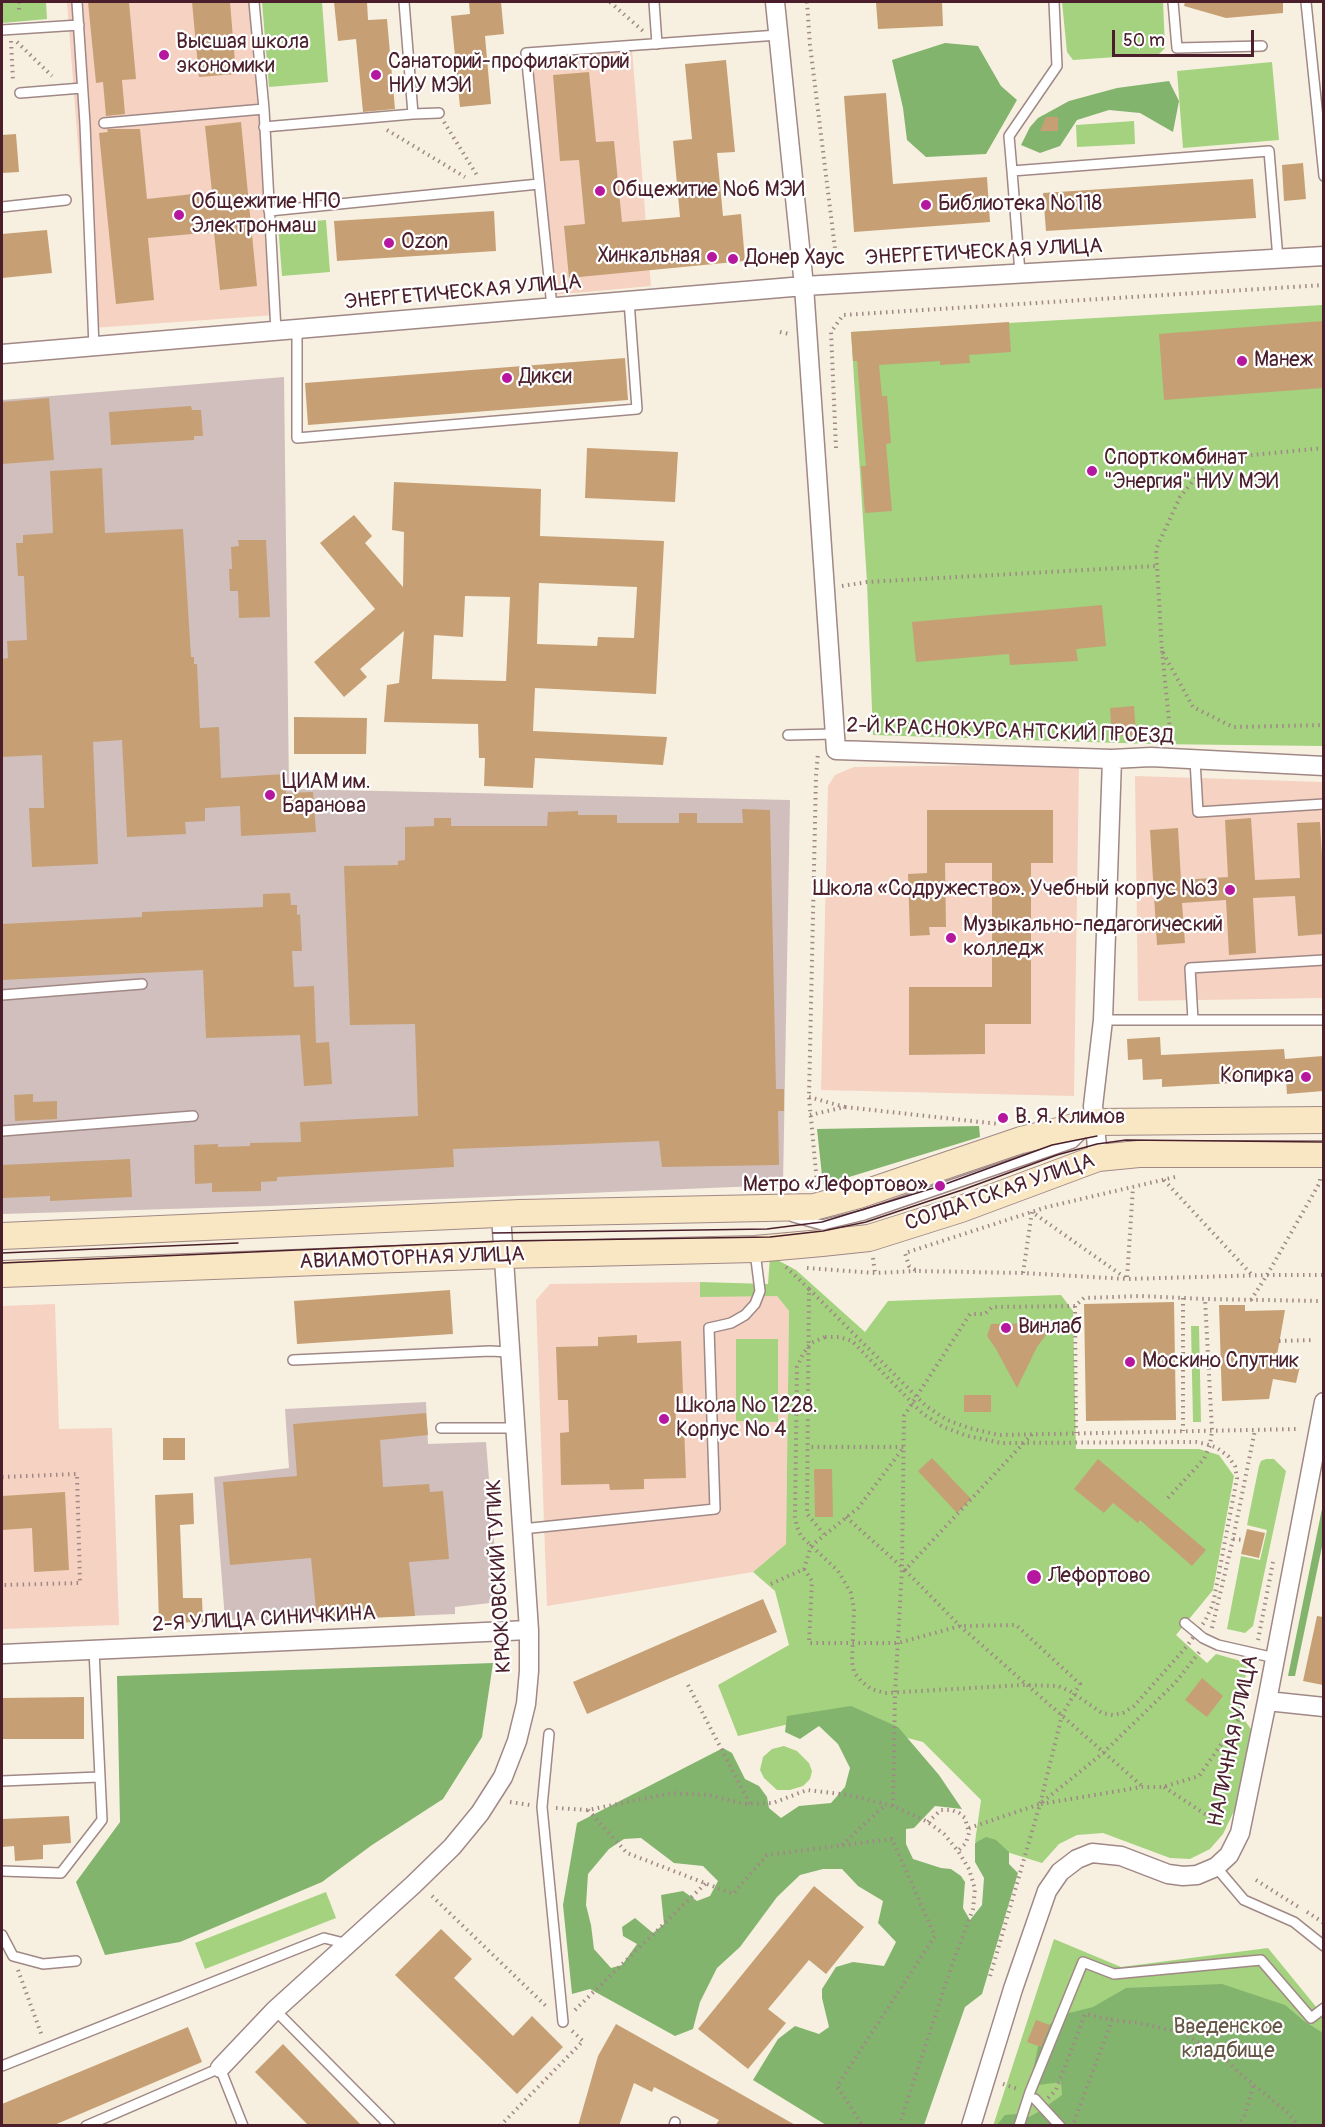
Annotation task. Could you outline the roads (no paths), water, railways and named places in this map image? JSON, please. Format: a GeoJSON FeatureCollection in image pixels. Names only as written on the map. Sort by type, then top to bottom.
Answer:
{"type":"FeatureCollection","features":[{"type":"Feature","properties":{"kind":"main road","name":"СОЛДАТСКАЯ УЛИЦА"},"geometry":{"type":"LineString","coordinates":[[816,1196],[859,1195],[1021,1140],[1095,1122],[1323,1120]]}},
{"type":"Feature","properties":{"kind":"main road","name":"СОЛДАТСКАЯ УЛИЦА"},"geometry":{"type":"LineString","coordinates":[[822,1243],[869,1238],[961,1209],[1098,1158],[1139,1154],[1322,1163]]}},
{"type":"Feature","properties":{"kind":"main road","name":"АВИАМОТОРНАЯ УЛИЦА"},"geometry":{"type":"LineString","coordinates":[[2,1236],[501,1215],[764,1208],[816,1196]]}},
{"type":"Feature","properties":{"kind":"main road","name":"АВИАМОТОРНАЯ УЛИЦА"},"geometry":{"type":"LineString","coordinates":[[2,1274],[502,1255],[755,1249],[822,1243]]}},
{"type":"Feature","properties":{"kind":"street","name":"2-Й КРАСНОКУРСАНТСКИЙ ПРОЕЗД"},"geometry":{"type":"LineString","coordinates":[[775,2],[804,286],[836,750],[1112,759],[1151,757],[1323,766]]}},
{"type":"Feature","properties":{"kind":"street","name":"ЭНЕРГЕТИЧЕСКАЯ УЛИЦА"},"geometry":{"type":"LineString","coordinates":[[2,354],[804,286],[1323,256]]}},
{"type":"Feature","properties":{"kind":"street"},"geometry":{"type":"LineString","coordinates":[[1098,1158],[1093,1106],[1103,1020],[1112,759]]}},
{"type":"Feature","properties":{"kind":"street","name":"КРЮКОВСКИЙ ТУПИК"},"geometry":{"type":"LineString","coordinates":[[220,2068],[275,2010],[414,1885],[452,1847],[480,1813],[502,1777],[517,1741],[526,1704],[529,1630],[501,1215]]}},
{"type":"Feature","properties":{"kind":"street","name":"НАЛИЧНАЯ УЛИЦА"},"geometry":{"type":"LineString","coordinates":[[1216,1867],[1229,1855],[1240,1833],[1321,1430],[1323,1402]]}},
{"type":"Feature","properties":{"kind":"street","name":"2-Я УЛИЦА СИНИЧКИНА"},"geometry":{"type":"LineString","coordinates":[[2,1654],[529,1630]]}},
{"type":"Feature","properties":{"kind":"street"},"geometry":{"type":"LineString","coordinates":[[1267,1701],[1323,1707]]}},
{"type":"Feature","properties":{"kind":"street"},"geometry":{"type":"LineString","coordinates":[[971,2126],[1013,1989],[1047,1891],[1060,1872],[1077,1859],[1092,1853],[1121,1856],[1168,1874],[1183,1876],[1197,1875],[1216,1867]]}},
{"type":"Feature","properties":{"kind":"lane"},"geometry":{"type":"LineString","coordinates":[[77,2],[94,346]]}},
{"type":"Feature","properties":{"kind":"lane"},"geometry":{"type":"LineString","coordinates":[[254,2],[264,109],[276,332]]}},
{"type":"Feature","properties":{"kind":"lane"},"geometry":{"type":"LineString","coordinates":[[404,2],[413,114]]}},
{"type":"Feature","properties":{"kind":"lane"},"geometry":{"type":"LineString","coordinates":[[654,2],[657,44]]}},
{"type":"Feature","properties":{"kind":"lane"},"geometry":{"type":"LineString","coordinates":[[1020,273],[1009,136],[1057,66],[1054,2]]}},
{"type":"Feature","properties":{"kind":"lane"},"geometry":{"type":"LineString","coordinates":[[1173,2],[1177,48],[1262,46]]}},
{"type":"Feature","properties":{"kind":"lane"},"geometry":{"type":"LineString","coordinates":[[1306,2],[1323,176]]}},
{"type":"Feature","properties":{"kind":"lane"},"geometry":{"type":"LineString","coordinates":[[2,30],[79,25]]}},
{"type":"Feature","properties":{"kind":"lane"},"geometry":{"type":"LineString","coordinates":[[552,308],[526,53],[778,35]]}},
{"type":"Feature","properties":{"kind":"lane"},"geometry":{"type":"LineString","coordinates":[[20,93],[82,88]]}},
{"type":"Feature","properties":{"kind":"lane"},"geometry":{"type":"LineString","coordinates":[[104,123],[264,109]]}},
{"type":"Feature","properties":{"kind":"lane"},"geometry":{"type":"LineString","coordinates":[[264,127],[439,113]]}},
{"type":"Feature","properties":{"kind":"lane"},"geometry":{"type":"LineString","coordinates":[[1012,171],[1269,151],[1278,259]]}},
{"type":"Feature","properties":{"kind":"lane"},"geometry":{"type":"LineString","coordinates":[[269,211],[539,184]]}},
{"type":"Feature","properties":{"kind":"lane"},"geometry":{"type":"LineString","coordinates":[[2,207],[66,200]]}},
{"type":"Feature","properties":{"kind":"lane"},"geometry":{"type":"LineString","coordinates":[[297,329],[297,438],[637,409],[629,301]]}},
{"type":"Feature","properties":{"kind":"lane"},"geometry":{"type":"LineString","coordinates":[[788,735],[835,734]]}},
{"type":"Feature","properties":{"kind":"lane"},"geometry":{"type":"LineString","coordinates":[[1195,760],[1198,812],[1323,804]]}},
{"type":"Feature","properties":{"kind":"lane"},"geometry":{"type":"LineString","coordinates":[[1192,1020],[1190,968],[1323,960]]}},
{"type":"Feature","properties":{"kind":"lane"},"geometry":{"type":"LineString","coordinates":[[2,995],[142,984]]}},
{"type":"Feature","properties":{"kind":"lane"},"geometry":{"type":"LineString","coordinates":[[1103,1020],[1323,1020]]}},
{"type":"Feature","properties":{"kind":"lane"},"geometry":{"type":"LineString","coordinates":[[2,1131],[193,1116]]}},
{"type":"Feature","properties":{"kind":"lane"},"geometry":{"type":"LineString","coordinates":[[764,1208],[822,1226],[864,1215],[1073,1143],[1095,1122]]}},
{"type":"Feature","properties":{"kind":"lane"},"geometry":{"type":"LineString","coordinates":[[522,1530],[715,1509],[709,1328],[731,1323],[745,1315],[755,1304],[760,1291],[755,1249]]}},
{"type":"Feature","properties":{"kind":"lane"},"geometry":{"type":"LineString","coordinates":[[293,1360],[510,1352]]}},
{"type":"Feature","properties":{"kind":"lane"},"geometry":{"type":"LineString","coordinates":[[441,1428],[515,1428]]}},
{"type":"Feature","properties":{"kind":"lane"},"geometry":{"type":"LineString","coordinates":[[1185,1623],[1196,1634],[1232,1650],[1275,1658]]}},
{"type":"Feature","properties":{"kind":"lane"},"geometry":{"type":"LineString","coordinates":[[2,1871],[61,1873],[102,1820],[94,1650]]}},
{"type":"Feature","properties":{"kind":"lane"},"geometry":{"type":"LineString","coordinates":[[549,1734],[542,1807],[563,2022]]}},
{"type":"Feature","properties":{"kind":"lane"},"geometry":{"type":"LineString","coordinates":[[2,1781],[99,1777]]}},
{"type":"Feature","properties":{"kind":"lane"},"geometry":{"type":"LineString","coordinates":[[1216,1867],[1244,1900],[1294,1922],[1323,1946]]}},
{"type":"Feature","properties":{"kind":"lane"},"geometry":{"type":"LineString","coordinates":[[2,1935],[13,1956],[43,1964],[76,1961]]}},
{"type":"Feature","properties":{"kind":"lane"},"geometry":{"type":"LineString","coordinates":[[2,2066],[324,1938],[348,1944]]}},
{"type":"Feature","properties":{"kind":"lane"},"geometry":{"type":"LineString","coordinates":[[1019,2126],[1030,2092],[1083,1962],[1114,1974],[1261,1960],[1311,2018],[1323,2008]]}},
{"type":"Feature","properties":{"kind":"lane"},"geometry":{"type":"LineString","coordinates":[[275,2010],[390,2126]]}},
{"type":"Feature","properties":{"kind":"lane"},"geometry":{"type":"LineString","coordinates":[[86,2126],[220,2068],[243,2126]]}},
{"type":"Feature","properties":{"kind":"lane"},"geometry":{"type":"LineString","coordinates":[[1038,2102],[1060,2126]]}},
{"type":"Feature","properties":{"kind":"tram line"},"geometry":{"type":"LineString","coordinates":[[493,1233],[767,1229],[822,1222],[940,1186],[1052,1145],[1097,1136]]}},
{"type":"Feature","properties":{"kind":"tram line"},"geometry":{"type":"LineString","coordinates":[[2,1263],[502,1241],[770,1237],[823,1231],[866,1222],[1057,1155],[1097,1144],[1126,1140],[1324,1142]]}},
{"type":"Feature","properties":{"kind":"tram line"},"geometry":{"type":"LineString","coordinates":[[2,1253],[238,1243]]}},
{"type":"Feature","properties":{"kind":"place","name":"Высшая школа экономики"},"geometry":{"type":"Point","coordinates":[164,55]}},
{"type":"Feature","properties":{"kind":"place","name":"Санаторий-профилакторий НИУ МЭИ"},"geometry":{"type":"Point","coordinates":[376,75]}},
{"type":"Feature","properties":{"kind":"place","name":"Общежитие №6 МЭИ"},"geometry":{"type":"Point","coordinates":[600,191]}},
{"type":"Feature","properties":{"kind":"place","name":"Библиотека №118"},"geometry":{"type":"Point","coordinates":[926,205]}},
{"type":"Feature","properties":{"kind":"place","name":"Общежитие НПО Электронмаш"},"geometry":{"type":"Point","coordinates":[179,215]}},
{"type":"Feature","properties":{"kind":"place","name":"Ozon"},"geometry":{"type":"Point","coordinates":[389,243]}},
{"type":"Feature","properties":{"kind":"place","name":"Хинкальная"},"geometry":{"type":"Point","coordinates":[712,257]}},
{"type":"Feature","properties":{"kind":"place","name":"Донер Хаус"},"geometry":{"type":"Point","coordinates":[733,259]}},
{"type":"Feature","properties":{"kind":"place","name":"Манеж"},"geometry":{"type":"Point","coordinates":[1242,361]}},
{"type":"Feature","properties":{"kind":"place","name":"Дикси"},"geometry":{"type":"Point","coordinates":[507,378]}},
{"type":"Feature","properties":{"kind":"place","name":"Спорткомбинат \"Энергия\" НИУ МЭИ"},"geometry":{"type":"Point","coordinates":[1092,471]}},
{"type":"Feature","properties":{"kind":"place","name":"ЦИАМ им. Баранова"},"geometry":{"type":"Point","coordinates":[270,795]}},
{"type":"Feature","properties":{"kind":"place","name":"Школа «Содружество». Учебный корпус №3"},"geometry":{"type":"Point","coordinates":[1230,890]}},
{"type":"Feature","properties":{"kind":"place","name":"Музыкально-педагогический колледж"},"geometry":{"type":"Point","coordinates":[951,938]}},
{"type":"Feature","properties":{"kind":"place","name":"Копирка"},"geometry":{"type":"Point","coordinates":[1306,1077]}},
{"type":"Feature","properties":{"kind":"place","name":"В. Я. Климов"},"geometry":{"type":"Point","coordinates":[1003,1118]}},
{"type":"Feature","properties":{"kind":"place","name":"Метро «Лефортово»"},"geometry":{"type":"Point","coordinates":[940,1186]}},
{"type":"Feature","properties":{"kind":"place","name":"Винлаб"},"geometry":{"type":"Point","coordinates":[1006,1328]}},
{"type":"Feature","properties":{"kind":"place","name":"Москино Спутник"},"geometry":{"type":"Point","coordinates":[1130,1362]}},
{"type":"Feature","properties":{"kind":"place","name":"Школа № 1228. Корпус № 4"},"geometry":{"type":"Point","coordinates":[664,1419]}},
{"type":"Feature","properties":{"kind":"place","name":"Лефортово"},"geometry":{"type":"Point","coordinates":[1034,1577]}},
{"type":"Feature","properties":{"kind":"park label","name":"Введенское кладбище"},"geometry":{"type":"Point","coordinates":[1228,2040]}}]}
